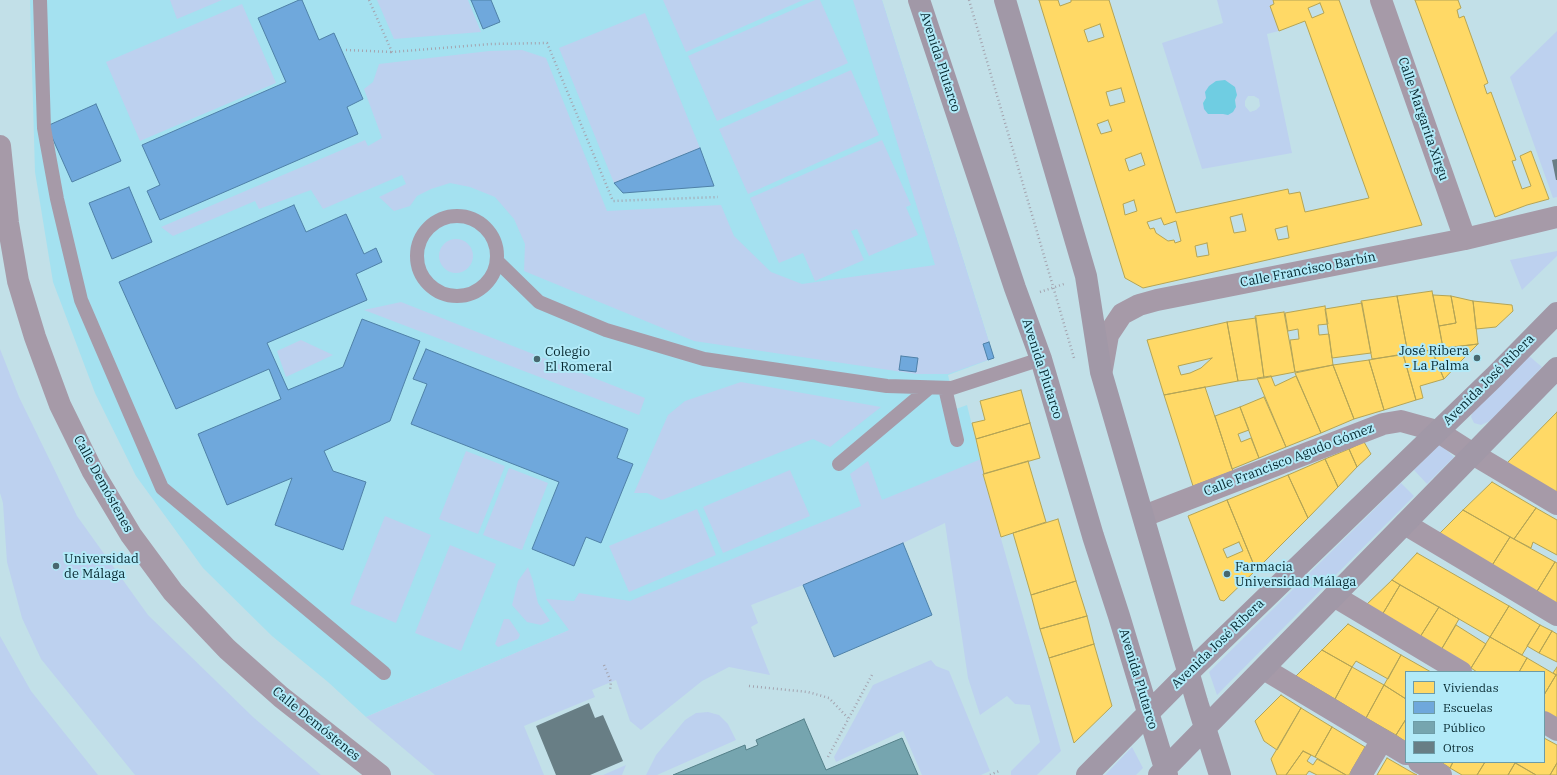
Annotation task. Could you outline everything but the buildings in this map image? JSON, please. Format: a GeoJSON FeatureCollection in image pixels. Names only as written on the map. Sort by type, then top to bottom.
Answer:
{"type":"FeatureCollection","features":[{"type":"Feature","properties":{"kind":"main road","name":"Avenida Plutarco"},"geometry":{"type":"LineString","coordinates":[[919,0],[1018,299],[1041,359],[1093,536],[1149,713],[1164,773]]}},
{"type":"Feature","properties":{"kind":"main road"},"geometry":{"type":"LineString","coordinates":[[1005,0],[1086,276],[1101,372],[1144,516],[1188,673],[1220,775]]}},
{"type":"Feature","properties":{"kind":"main road","name":"Avenida José Ribera"},"geometry":{"type":"LineString","coordinates":[[1087,775],[1188,673],[1437,431],[1494,377],[1549,329],[1557,313]]}},
{"type":"Feature","properties":{"kind":"main road"},"geometry":{"type":"LineString","coordinates":[[1164,773],[1473,454],[1553,378]]}},
{"type":"Feature","properties":{"kind":"street","name":"Calle Margarita Xirgu"},"geometry":{"type":"LineString","coordinates":[[1382,0],[1465,239]]}},
{"type":"Feature","properties":{"kind":"street","name":"Calle Demóstenes"},"geometry":{"type":"LineString","coordinates":[[0,146],[8,223],[18,281],[35,337],[60,405],[96,477],[131,535],[173,592],[227,649],[269,686],[380,775]]}},
{"type":"Feature","properties":{"kind":"street","name":"Calle Francisco Barbín"},"geometry":{"type":"LineString","coordinates":[[1101,372],[1108,335],[1122,314],[1139,305],[1157,300],[1465,239],[1557,217]]}},
{"type":"Feature","properties":{"kind":"street","name":"Calle Francisco Agudo Gómez"},"geometry":{"type":"LineString","coordinates":[[1144,516],[1383,424],[1401,422],[1437,431]]}},
{"type":"Feature","properties":{"kind":"street","name":"Avenida José Ribera"},"geometry":{"type":"LineString","coordinates":[[1437,431],[1557,504]]}},
{"type":"Feature","properties":{"kind":"street"},"geometry":{"type":"LineString","coordinates":[[1405,524],[1557,615]]}},
{"type":"Feature","properties":{"kind":"street"},"geometry":{"type":"LineString","coordinates":[[1334,596],[1459,671]]}},
{"type":"Feature","properties":{"kind":"street"},"geometry":{"type":"LineString","coordinates":[[1264,669],[1405,753]]}},
{"type":"Feature","properties":{"kind":"street"},"geometry":{"type":"LineString","coordinates":[[1545,723],[1557,730]]}},
{"type":"Feature","properties":{"kind":"street"},"geometry":{"type":"LineString","coordinates":[[1362,775],[1382,740]]}},
{"type":"Feature","properties":{"kind":"street"},"geometry":{"type":"LineString","coordinates":[[1421,763],[1441,775]]}},
{"type":"Feature","properties":{"kind":"lane"},"geometry":{"type":"LineString","coordinates":[[40,0],[44,128],[58,199],[81,300],[162,488],[384,673]]}},
{"type":"Feature","properties":{"kind":"lane"},"geometry":{"type":"LineString","coordinates":[[497,261],[493,272],[486,283],[477,291],[465,295],[453,296],[441,293],[430,286],[418,265],[417,253],[420,241],[427,230],[436,222],[448,217],[461,216],[473,220],[483,226],[491,236],[496,248],[497,261],[539,302],[606,330],[704,359],[887,386],[929,388],[948,388],[1041,359]]}},
{"type":"Feature","properties":{"kind":"lane"},"geometry":{"type":"LineString","coordinates":[[839,464],[929,388]]}},
{"type":"Feature","properties":{"kind":"lane"},"geometry":{"type":"LineString","coordinates":[[948,388],[957,440]]}},
{"type":"Feature","properties":{"kind":"path"},"geometry":{"type":"LineString","coordinates":[[370,0],[392,52]]}},
{"type":"Feature","properties":{"kind":"path"},"geometry":{"type":"LineString","coordinates":[[968,0],[1054,288]]}},
{"type":"Feature","properties":{"kind":"path"},"geometry":{"type":"LineString","coordinates":[[346,50],[392,52],[491,44],[547,43],[613,202],[718,197]]}},
{"type":"Feature","properties":{"kind":"path"},"geometry":{"type":"LineString","coordinates":[[1018,299],[1086,276]]}},
{"type":"Feature","properties":{"kind":"path"},"geometry":{"type":"LineString","coordinates":[[604,665],[611,682],[610,690]]}},
{"type":"Feature","properties":{"kind":"path"},"geometry":{"type":"LineString","coordinates":[[828,757],[873,673]]}},
{"type":"Feature","properties":{"kind":"path"},"geometry":{"type":"LineString","coordinates":[[749,686],[808,692],[829,698],[848,718]]}},
{"type":"Feature","properties":{"kind":"path"},"geometry":{"type":"LineString","coordinates":[[990,775],[999,771]]}},
{"type":"Feature","properties":{"kind":"shaded area","name":"Colegio El Romeral"},"geometry":{"type":"Polygon","coordinates":[[[30,0],[882,0],[994,358],[948,375],[956,409],[967,405],[984,474],[619,609],[366,717],[328,682],[272,636],[203,568],[136,476],[95,393],[53,282],[35,172],[30,0]]]}},
{"type":"Feature","properties":{"kind":"shaded area"},"geometry":{"type":"Polygon","coordinates":[[[170,0],[222,0],[177,19],[170,0]]]}},
{"type":"Feature","properties":{"kind":"shaded area"},"geometry":{"type":"Polygon","coordinates":[[[377,0],[468,0],[481,32],[394,39],[377,0]]]}},
{"type":"Feature","properties":{"kind":"shaded area"},"geometry":{"type":"Polygon","coordinates":[[[663,0],[803,0],[686,52],[663,0]]]}},
{"type":"Feature","properties":{"kind":"shaded area"},"geometry":{"type":"Polygon","coordinates":[[[815,0],[820,0],[848,63],[717,121],[688,56],[815,0]]]}},
{"type":"Feature","properties":{"kind":"shaded area"},"geometry":{"type":"Polygon","coordinates":[[[853,0],[882,0],[989,342],[983,344],[988,360],[948,374],[916,374],[694,341],[524,271],[525,244],[514,219],[495,197],[470,187],[450,183],[431,189],[417,196],[410,206],[394,211],[379,197],[406,184],[402,175],[323,209],[311,190],[259,209],[255,201],[173,236],[161,227],[365,140],[368,146],[382,138],[364,89],[373,82],[379,64],[489,51],[522,50],[546,58],[607,211],[721,205],[734,236],[771,272],[802,284],[935,265],[853,0]]]}},
{"type":"Feature","properties":{"kind":"shaded area"},"geometry":{"type":"Polygon","coordinates":[[[1217,0],[1273,0],[1279,31],[1267,34],[1292,153],[1202,169],[1162,43],[1223,23],[1217,0]],[[1237,95],[1206,98],[1203,103],[1215,114],[1223,114],[1236,107],[1235,100],[1237,95]],[[1248,96],[1245,101],[1245,106],[1250,112],[1256,110],[1260,106],[1259,99],[1254,96],[1248,96]]]}},
{"type":"Feature","properties":{"kind":"shaded area"},"geometry":{"type":"Polygon","coordinates":[[[242,4],[276,83],[140,141],[106,62],[242,4]]]}},
{"type":"Feature","properties":{"kind":"shaded area"},"geometry":{"type":"Polygon","coordinates":[[[645,13],[700,148],[614,183],[559,48],[645,13]]]}},
{"type":"Feature","properties":{"kind":"shaded area"},"geometry":{"type":"Polygon","coordinates":[[[1557,31],[1557,197],[1553,198],[1510,77],[1557,31]]]}},
{"type":"Feature","properties":{"kind":"shaded area"},"geometry":{"type":"Polygon","coordinates":[[[851,70],[879,135],[748,194],[719,129],[851,70]]]}},
{"type":"Feature","properties":{"kind":"shaded area"},"geometry":{"type":"Polygon","coordinates":[[[1225,80],[1235,87],[1237,95],[1235,100],[1236,107],[1233,112],[1228,115],[1208,114],[1204,109],[1203,103],[1206,98],[1205,92],[1209,86],[1216,81],[1225,80]]]}},
{"type":"Feature","properties":{"kind":"shaded area"},"geometry":{"type":"Polygon","coordinates":[[[882,140],[911,205],[906,207],[918,235],[869,256],[857,229],[851,231],[864,260],[815,281],[803,253],[779,263],[750,198],[882,140]]]}},
{"type":"Feature","properties":{"kind":"shaded area"},"geometry":{"type":"Polygon","coordinates":[[[456,239],[468,244],[473,256],[468,268],[456,273],[444,268],[439,256],[444,244],[456,239]]]}},
{"type":"Feature","properties":{"kind":"shaded area"},"geometry":{"type":"Polygon","coordinates":[[[1557,251],[1557,256],[1522,290],[1510,260],[1557,251]]]}},
{"type":"Feature","properties":{"kind":"shaded area"},"geometry":{"type":"Polygon","coordinates":[[[401,302],[645,398],[639,415],[364,310],[401,302]]]}},
{"type":"Feature","properties":{"kind":"shaded area"},"geometry":{"type":"Polygon","coordinates":[[[301,340],[333,355],[286,377],[277,351],[301,340]]]}},
{"type":"Feature","properties":{"kind":"shaded area","name":"Universidad de Málaga"},"geometry":{"type":"Polygon","coordinates":[[[0,349],[19,397],[77,516],[148,615],[253,717],[321,775],[135,775],[41,659],[22,618],[7,562],[3,503],[0,493],[0,349]]]}},
{"type":"Feature","properties":{"kind":"shaded area"},"geometry":{"type":"Polygon","coordinates":[[[1528,355],[1542,367],[1490,421],[1481,425],[1474,423],[1471,417],[1474,408],[1528,355]]]}},
{"type":"Feature","properties":{"kind":"shaded area"},"geometry":{"type":"Polygon","coordinates":[[[741,382],[881,407],[830,447],[813,439],[662,500],[647,493],[634,493],[668,415],[685,401],[741,382]]]}},
{"type":"Feature","properties":{"kind":"shaded area"},"geometry":{"type":"Polygon","coordinates":[[[1440,444],[1454,457],[1427,484],[1414,470],[1440,444]]]}},
{"type":"Feature","properties":{"kind":"shaded area"},"geometry":{"type":"Polygon","coordinates":[[[466,451],[505,466],[478,534],[439,519],[466,451]]]}},
{"type":"Feature","properties":{"kind":"shaded area"},"geometry":{"type":"Polygon","coordinates":[[[981,459],[983,475],[1061,751],[1037,775],[1011,775],[1011,771],[1040,742],[1030,705],[1015,704],[1007,696],[980,715],[968,678],[945,523],[903,543],[751,605],[758,623],[751,627],[770,675],[729,667],[702,681],[641,730],[630,721],[616,680],[592,690],[595,697],[524,726],[544,775],[435,775],[366,717],[569,630],[546,599],[574,601],[579,593],[630,601],[861,506],[850,474],[868,461],[882,500],[981,459]]]}},
{"type":"Feature","properties":{"kind":"shaded area"},"geometry":{"type":"Polygon","coordinates":[[[509,468],[548,483],[522,550],[483,535],[509,468]]]}},
{"type":"Feature","properties":{"kind":"shaded area"},"geometry":{"type":"Polygon","coordinates":[[[790,470],[810,516],[723,553],[703,507],[790,470]]]}},
{"type":"Feature","properties":{"kind":"shaded area"},"geometry":{"type":"Polygon","coordinates":[[[1401,483],[1414,496],[1217,695],[1209,672],[1401,483]]]}},
{"type":"Feature","properties":{"kind":"shaded area"},"geometry":{"type":"Polygon","coordinates":[[[697,509],[716,555],[629,592],[609,546],[697,509]]]}},
{"type":"Feature","properties":{"kind":"shaded area"},"geometry":{"type":"Polygon","coordinates":[[[385,516],[431,535],[396,623],[350,604],[385,516]]]}},
{"type":"Feature","properties":{"kind":"shaded area"},"geometry":{"type":"Polygon","coordinates":[[[450,545],[496,564],[461,651],[415,633],[450,545]]]}},
{"type":"Feature","properties":{"kind":"shaded area"},"geometry":{"type":"Polygon","coordinates":[[[528,567],[538,603],[550,621],[541,625],[527,622],[512,605],[518,581],[528,567]]]}},
{"type":"Feature","properties":{"kind":"shaded area"},"geometry":{"type":"Polygon","coordinates":[[[504,619],[509,619],[520,635],[518,639],[498,647],[495,644],[504,619]]]}},
{"type":"Feature","properties":{"kind":"shaded area"},"geometry":{"type":"Polygon","coordinates":[[[0,636],[31,691],[98,775],[0,775],[0,636]]]}},
{"type":"Feature","properties":{"kind":"shaded area"},"geometry":{"type":"Polygon","coordinates":[[[931,660],[936,666],[949,671],[990,771],[981,775],[922,775],[903,731],[836,762],[834,757],[873,685],[931,660]]]}},
{"type":"Feature","properties":{"kind":"shaded area"},"geometry":{"type":"Polygon","coordinates":[[[708,712],[719,715],[728,724],[736,740],[657,775],[646,775],[656,755],[685,720],[696,713],[708,712]]]}},
{"type":"Feature","properties":{"kind":"shaded area"},"geometry":{"type":"Polygon","coordinates":[[[1132,747],[1143,768],[1136,775],[1105,775],[1132,747]]]}},
{"type":"Feature","properties":{"kind":"shaded area"},"geometry":{"type":"Polygon","coordinates":[[[626,765],[622,775],[603,775],[626,765]]]}},
{"type":"Feature","properties":{"kind":"place","name":"José Ribera - La Palma"},"geometry":{"type":"Point","coordinates":[1477,358]}},
{"type":"Feature","properties":{"kind":"place","name":"Colegio El Romeral"},"geometry":{"type":"Point","coordinates":[537,359]}},
{"type":"Feature","properties":{"kind":"place","name":"Universidad de Málaga"},"geometry":{"type":"Point","coordinates":[56,566]}},
{"type":"Feature","properties":{"kind":"place","name":"Farmacia Universidad Málaga"},"geometry":{"type":"Point","coordinates":[1227,574]}}]}
